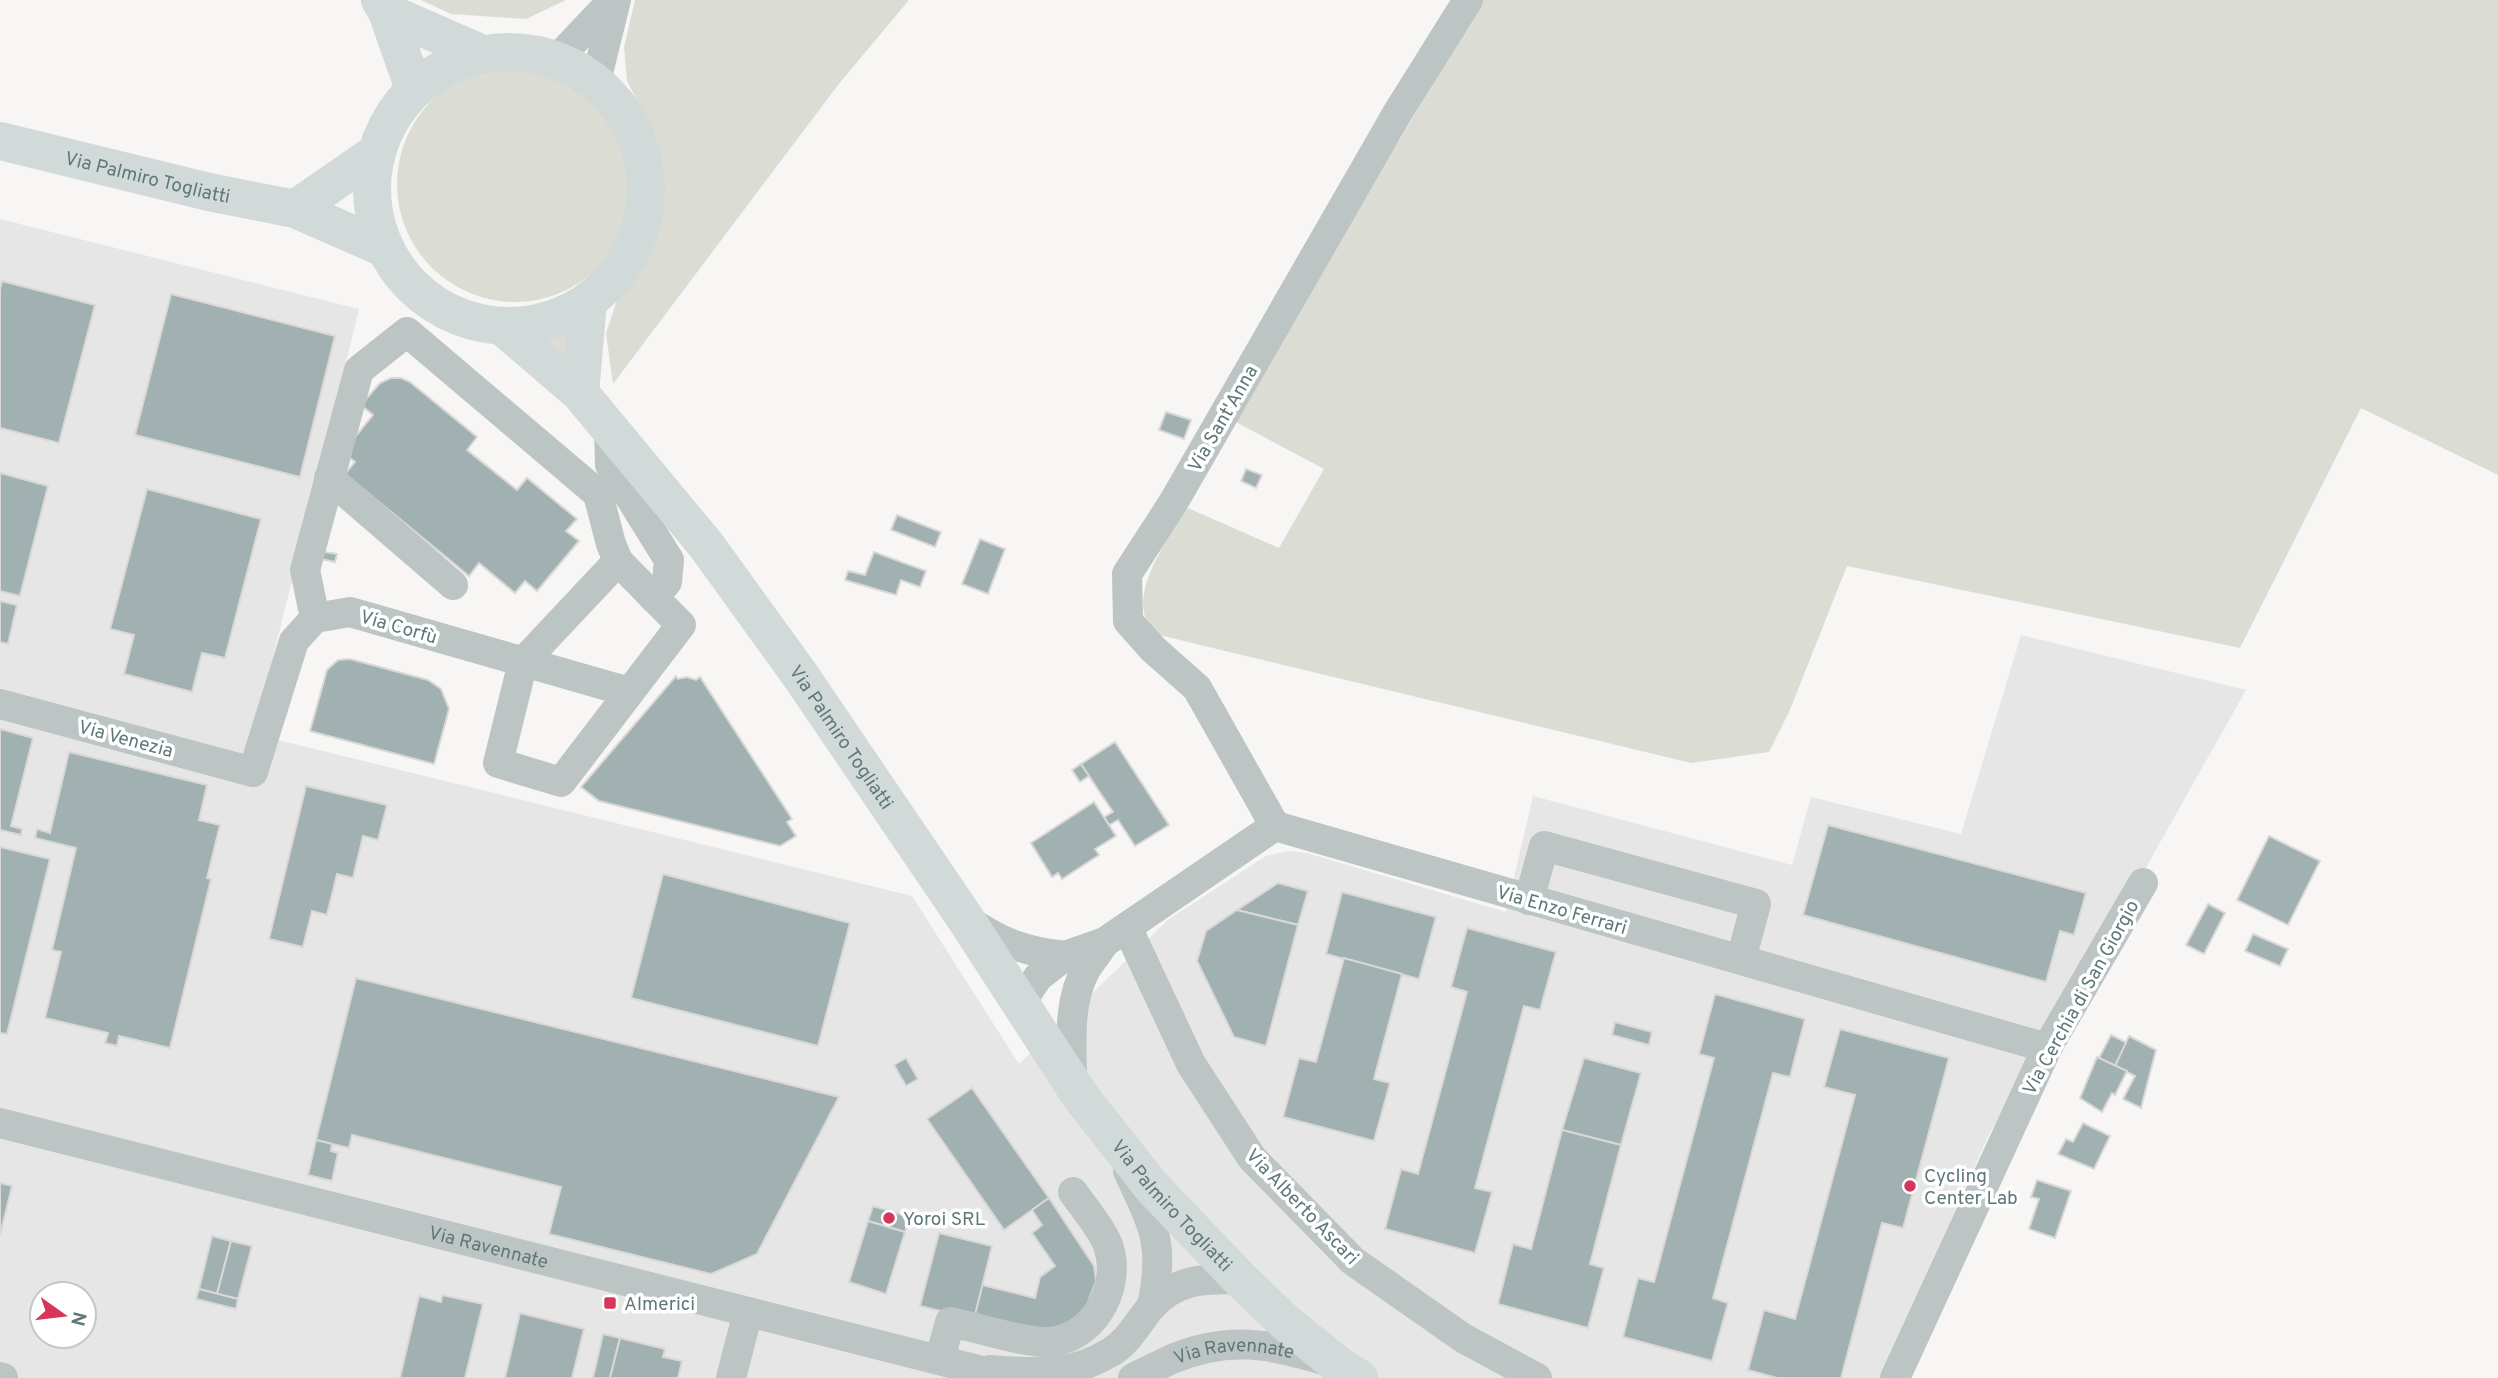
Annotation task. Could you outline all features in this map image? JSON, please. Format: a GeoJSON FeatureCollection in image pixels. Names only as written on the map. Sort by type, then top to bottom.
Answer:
{"type":"FeatureCollection","features":[{"type":"Feature","properties":{"kind":"main road"},"geometry":{"type":"LineString","coordinates":[[384,6],[480,53]]}},
{"type":"Feature","properties":{"kind":"main road"},"geometry":{"type":"LineString","coordinates":[[384,6],[414,89]]}},
{"type":"Feature","properties":{"kind":"main road"},"geometry":{"type":"LineString","coordinates":[[513,50],[557,59],[596,81],[615,100],[630,122],[645,163],[646,207],[638,237],[624,264],[608,285],[588,302],[546,322],[503,327],[468,321],[435,306],[401,275],[384,248],[372,203],[371,178],[376,153],[389,120],[414,89],[444,66],[480,53],[513,50]]}},
{"type":"Feature","properties":{"kind":"main road","name":"Via Palmiro Togliatti"},"geometry":{"type":"LineString","coordinates":[[0,141],[209,192],[295,209],[384,248]]}},
{"type":"Feature","properties":{"kind":"main road"},"geometry":{"type":"LineString","coordinates":[[295,209],[376,153]]}},
{"type":"Feature","properties":{"kind":"main road"},"geometry":{"type":"LineString","coordinates":[[580,394],[588,302]]}},
{"type":"Feature","properties":{"kind":"main road","name":"Via Palmiro Togliatti"},"geometry":{"type":"LineString","coordinates":[[503,327],[580,394],[706,545],[800,675],[965,918],[1077,1090],[1152,1187],[1240,1279]]}},
{"type":"Feature","properties":{"kind":"main road","name":"Via Ravennate"},"geometry":{"type":"LineString","coordinates":[[1240,1279],[1285,1322],[1349,1371]]}},
{"type":"Feature","properties":{"kind":"street"},"geometry":{"type":"LineString","coordinates":[[557,59],[614,0]]}},
{"type":"Feature","properties":{"kind":"street"},"geometry":{"type":"LineString","coordinates":[[596,81],[614,0]]}},
{"type":"Feature","properties":{"kind":"street","name":"Via Sant'Anna"},"geometry":{"type":"LineString","coordinates":[[1275,826],[1197,688],[1153,649],[1128,621],[1127,574],[1173,503],[1398,112],[1468,0]]}},
{"type":"Feature","properties":{"kind":"street"},"geometry":{"type":"LineString","coordinates":[[315,618],[305,570],[359,370],[407,332],[598,494],[618,561],[681,625],[561,782],[498,763],[523,662],[618,561]]}},
{"type":"Feature","properties":{"kind":"street"},"geometry":{"type":"LineString","coordinates":[[609,429],[610,465],[669,559],[667,582],[653,597]]}},
{"type":"Feature","properties":{"kind":"street"},"geometry":{"type":"LineString","coordinates":[[329,478],[453,585]]}},
{"type":"Feature","properties":{"kind":"street","name":"Via Corfù"},"geometry":{"type":"LineString","coordinates":[[315,618],[350,612],[629,692]]}},
{"type":"Feature","properties":{"kind":"street","name":"Via Venezia"},"geometry":{"type":"LineString","coordinates":[[0,704],[253,772],[294,641],[315,618]]}},
{"type":"Feature","properties":{"kind":"street"},"geometry":{"type":"LineString","coordinates":[[1021,1002],[1038,976],[1075,964],[1275,826]]}},
{"type":"Feature","properties":{"kind":"street","name":"Via Enzo Ferrari"},"geometry":{"type":"LineString","coordinates":[[1275,826],[2047,1048]]}},
{"type":"Feature","properties":{"kind":"street"},"geometry":{"type":"LineString","coordinates":[[1529,900],[1544,846],[1756,904],[1741,959]]}},
{"type":"Feature","properties":{"kind":"street","name":"Via Cerchia di San Giorgio"},"geometry":{"type":"LineString","coordinates":[[1895,1378],[2047,1048],[2143,883]]}},
{"type":"Feature","properties":{"kind":"street"},"geometry":{"type":"LineString","coordinates":[[965,918],[993,937],[1014,946],[1075,964]]}},
{"type":"Feature","properties":{"kind":"street","name":"Via Alberto Ascari"},"geometry":{"type":"LineString","coordinates":[[1116,934],[1191,1064],[1252,1158],[1353,1261],[1463,1338],[1537,1378]]}},
{"type":"Feature","properties":{"kind":"street"},"geometry":{"type":"LineString","coordinates":[[1075,964],[1071,1032],[1077,1090]]}},
{"type":"Feature","properties":{"kind":"street","name":"Via Palmiro Togliatti"},"geometry":{"type":"LineString","coordinates":[[1077,1090],[1122,1160],[1152,1221]]}},
{"type":"Feature","properties":{"kind":"street","name":"Via Ravennate"},"geometry":{"type":"LineString","coordinates":[[0,1123],[1010,1378]]}},
{"type":"Feature","properties":{"kind":"street"},"geometry":{"type":"LineString","coordinates":[[940,1359],[950,1322],[1043,1342],[1069,1338],[1094,1319],[1108,1293],[1113,1267],[1108,1244],[1073,1192]]}},
{"type":"Feature","properties":{"kind":"street","name":"Via Ravennate"},"geometry":{"type":"LineString","coordinates":[[1152,1221],[1159,1255],[1152,1306]]}},
{"type":"Feature","properties":{"kind":"street","name":"Via Ravennate"},"geometry":{"type":"LineString","coordinates":[[978,1369],[1049,1374],[1087,1365],[1114,1351],[1134,1331],[1152,1306],[1176,1288],[1196,1279],[1240,1279]]}},
{"type":"Feature","properties":{"kind":"street"},"geometry":{"type":"LineString","coordinates":[[731,1378],[748,1312]]}},
{"type":"Feature","properties":{"kind":"street","name":"Via Ravennate"},"geometry":{"type":"LineString","coordinates":[[1144,1375],[1172,1359],[1199,1350],[1236,1344],[1283,1348],[1349,1371]]}},
{"type":"Feature","properties":{"kind":"shaded area"},"geometry":{"type":"Polygon","coordinates":[[[421,0],[566,0],[526,19],[451,14],[421,0]]]}},
{"type":"Feature","properties":{"kind":"shaded area"},"geometry":{"type":"Polygon","coordinates":[[[635,0],[909,0],[838,85],[613,384],[606,333],[619,294],[647,251],[664,193],[656,138],[627,81],[624,47],[635,0]]]}},
{"type":"Feature","properties":{"kind":"shaded area"},"geometry":{"type":"Polygon","coordinates":[[[1482,0],[2498,0],[2498,475],[2361,408],[2240,648],[1847,566],[1789,712],[1769,752],[1691,763],[1159,635],[1144,613],[1146,586],[1157,558],[1188,508],[1279,548],[1324,469],[1234,421],[1482,0]]]}},
{"type":"Feature","properties":{"kind":"shaded area"},"geometry":{"type":"Polygon","coordinates":[[[515,66],[560,75],[590,93],[606,109],[628,150],[633,184],[624,229],[606,259],[590,275],[549,297],[515,302],[470,293],[440,275],[424,259],[402,218],[397,184],[406,139],[424,109],[440,93],[481,71],[515,66]]]}},
{"type":"Feature","properties":{"kind":"shaded area"},"geometry":{"type":"Polygon","coordinates":[[[0,219],[359,309],[254,734],[912,896],[1019,1064],[1169,919],[1266,856],[1287,851],[1307,853],[1506,912],[1533,796],[1792,865],[1811,797],[1961,834],[2021,635],[2246,690],[2065,1011],[1990,1132],[1881,1378],[0,1378],[0,219]]]}},
{"type":"Feature","properties":{"kind":"shaded area"},"geometry":{"type":"Polygon","coordinates":[[[572,321],[569,366],[531,335],[572,321]]]}},
{"type":"Feature","properties":{"kind":"building"},"geometry":{"type":"Polygon","coordinates":[[[2,281],[95,305],[59,443],[0,428],[2,281]]]}},
{"type":"Feature","properties":{"kind":"building"},"geometry":{"type":"Polygon","coordinates":[[[171,294],[335,336],[300,477],[135,435],[171,294]]]}},
{"type":"Feature","properties":{"kind":"building"},"geometry":{"type":"Polygon","coordinates":[[[391,378],[410,382],[477,437],[467,450],[517,490],[527,478],[577,519],[566,531],[579,541],[537,591],[525,581],[515,593],[479,563],[469,576],[345,474],[355,462],[343,452],[373,415],[361,405],[380,383],[391,378]]]}},
{"type":"Feature","properties":{"kind":"building"},"geometry":{"type":"Polygon","coordinates":[[[1166,412],[1191,420],[1184,439],[1159,430],[1166,412]]]}},
{"type":"Feature","properties":{"kind":"building"},"geometry":{"type":"Polygon","coordinates":[[[1246,469],[1262,475],[1256,488],[1241,481],[1246,469]]]}},
{"type":"Feature","properties":{"kind":"building"},"geometry":{"type":"Polygon","coordinates":[[[0,473],[48,486],[20,596],[0,591],[0,473]]]}},
{"type":"Feature","properties":{"kind":"building"},"geometry":{"type":"Polygon","coordinates":[[[147,489],[261,519],[225,658],[202,653],[192,692],[124,674],[134,635],[110,629],[147,489]]]}},
{"type":"Feature","properties":{"kind":"building"},"geometry":{"type":"Polygon","coordinates":[[[897,515],[941,532],[935,547],[891,530],[897,515]]]}},
{"type":"Feature","properties":{"kind":"building"},"geometry":{"type":"Polygon","coordinates":[[[980,539],[1005,549],[988,594],[962,584],[980,539]]]}},
{"type":"Feature","properties":{"kind":"building"},"geometry":{"type":"Polygon","coordinates":[[[324,552],[337,554],[335,562],[322,559],[324,552]]]}},
{"type":"Feature","properties":{"kind":"building"},"geometry":{"type":"Polygon","coordinates":[[[874,552],[926,571],[920,587],[901,580],[896,595],[845,580],[848,571],[865,575],[874,552]]]}},
{"type":"Feature","properties":{"kind":"building"},"geometry":{"type":"Polygon","coordinates":[[[0,601],[17,605],[8,644],[0,642],[0,601]]]}},
{"type":"Feature","properties":{"kind":"building"},"geometry":{"type":"Polygon","coordinates":[[[350,659],[428,680],[441,689],[449,709],[434,764],[310,731],[327,670],[338,660],[350,659]]]}},
{"type":"Feature","properties":{"kind":"building"},"geometry":{"type":"Polygon","coordinates":[[[676,676],[678,679],[687,677],[696,680],[700,677],[792,819],[787,822],[796,836],[780,846],[599,801],[581,787],[676,676]]]}},
{"type":"Feature","properties":{"kind":"building"},"geometry":{"type":"Polygon","coordinates":[[[0,729],[33,738],[11,826],[22,829],[21,835],[0,830],[0,729]]]}},
{"type":"Feature","properties":{"kind":"building"},"geometry":{"type":"Polygon","coordinates":[[[1115,742],[1169,825],[1135,846],[1118,820],[1109,825],[1104,817],[1113,812],[1081,764],[1115,742]]]}},
{"type":"Feature","properties":{"kind":"building"},"geometry":{"type":"Polygon","coordinates":[[[69,752],[207,785],[199,820],[220,825],[207,878],[211,879],[170,1048],[119,1036],[117,1046],[105,1043],[108,1033],[45,1018],[61,952],[52,950],[76,848],[35,838],[37,829],[50,833],[69,752]]]}},
{"type":"Feature","properties":{"kind":"building"},"geometry":{"type":"Polygon","coordinates":[[[1081,764],[1089,776],[1080,782],[1072,770],[1081,764]]]}},
{"type":"Feature","properties":{"kind":"building"},"geometry":{"type":"Polygon","coordinates":[[[306,786],[387,805],[378,840],[363,836],[353,878],[337,874],[327,915],[312,911],[303,947],[269,939],[306,786]]]}},
{"type":"Feature","properties":{"kind":"building"},"geometry":{"type":"Polygon","coordinates":[[[1094,802],[1116,836],[1095,849],[1099,855],[1062,879],[1058,873],[1052,877],[1031,843],[1094,802]]]}},
{"type":"Feature","properties":{"kind":"building"},"geometry":{"type":"Polygon","coordinates":[[[1828,825],[2086,893],[2074,935],[2060,931],[2046,982],[1803,915],[1828,825]]]}},
{"type":"Feature","properties":{"kind":"building"},"geometry":{"type":"Polygon","coordinates":[[[2269,836],[2320,861],[2288,925],[2237,900],[2269,836]]]}},
{"type":"Feature","properties":{"kind":"building"},"geometry":{"type":"Polygon","coordinates":[[[0,847],[50,859],[7,1034],[0,1033],[0,847]]]}},
{"type":"Feature","properties":{"kind":"building"},"geometry":{"type":"Polygon","coordinates":[[[663,874],[850,923],[818,1046],[631,998],[663,874]]]}},
{"type":"Feature","properties":{"kind":"building"},"geometry":{"type":"Polygon","coordinates":[[[1278,883],[1308,891],[1298,925],[1237,910],[1278,883]]]}},
{"type":"Feature","properties":{"kind":"building"},"geometry":{"type":"Polygon","coordinates":[[[1342,892],[1436,917],[1419,979],[1326,954],[1342,892]]]}},
{"type":"Feature","properties":{"kind":"building"},"geometry":{"type":"Polygon","coordinates":[[[2208,904],[2225,913],[2204,954],[2186,945],[2208,904]]]}},
{"type":"Feature","properties":{"kind":"building"},"geometry":{"type":"Polygon","coordinates":[[[1237,910],[1298,925],[1266,1046],[1234,1037],[1197,961],[1206,931],[1237,910]]]}},
{"type":"Feature","properties":{"kind":"building"},"geometry":{"type":"Polygon","coordinates":[[[1467,928],[1556,952],[1540,1010],[1524,1006],[1475,1188],[1492,1192],[1475,1253],[1385,1229],[1401,1169],[1418,1174],[1467,992],[1451,987],[1467,928]]]}},
{"type":"Feature","properties":{"kind":"building"},"geometry":{"type":"Polygon","coordinates":[[[2253,934],[2288,949],[2280,966],[2245,951],[2253,934]]]}},
{"type":"Feature","properties":{"kind":"building"},"geometry":{"type":"Polygon","coordinates":[[[1344,958],[1402,974],[1374,1079],[1390,1083],[1374,1141],[1283,1117],[1299,1058],[1316,1062],[1344,958]]]}},
{"type":"Feature","properties":{"kind":"building"},"geometry":{"type":"Polygon","coordinates":[[[356,978],[839,1097],[757,1254],[711,1274],[549,1234],[561,1187],[352,1135],[349,1148],[316,1140],[356,978]]]}},
{"type":"Feature","properties":{"kind":"building"},"geometry":{"type":"Polygon","coordinates":[[[1715,994],[1805,1019],[1790,1077],[1773,1073],[1713,1298],[1728,1303],[1712,1361],[1623,1337],[1638,1278],[1654,1282],[1714,1058],[1699,1054],[1715,994]]]}},
{"type":"Feature","properties":{"kind":"building"},"geometry":{"type":"Polygon","coordinates":[[[1615,1022],[1652,1032],[1649,1045],[1612,1035],[1615,1022]]]}},
{"type":"Feature","properties":{"kind":"building"},"geometry":{"type":"Polygon","coordinates":[[[1840,1029],[1949,1058],[1903,1228],[1882,1223],[1841,1378],[1777,1378],[1748,1370],[1764,1310],[1795,1319],[1855,1095],[1824,1087],[1840,1029]]]}},
{"type":"Feature","properties":{"kind":"building"},"geometry":{"type":"Polygon","coordinates":[[[2111,1035],[2127,1043],[2115,1066],[2099,1058],[2111,1035]]]}},
{"type":"Feature","properties":{"kind":"building"},"geometry":{"type":"Polygon","coordinates":[[[2129,1036],[2156,1050],[2141,1108],[2123,1099],[2135,1076],[2115,1066],[2129,1036]]]}},
{"type":"Feature","properties":{"kind":"building"},"geometry":{"type":"Polygon","coordinates":[[[2097,1057],[2127,1071],[2115,1095],[2112,1093],[2102,1112],[2080,1098],[2097,1057]]]}},
{"type":"Feature","properties":{"kind":"building"},"geometry":{"type":"Polygon","coordinates":[[[906,1058],[918,1079],[906,1086],[894,1065],[906,1058]]]}},
{"type":"Feature","properties":{"kind":"building"},"geometry":{"type":"Polygon","coordinates":[[[1584,1058],[1641,1073],[1621,1145],[1562,1130],[1584,1058]]]}},
{"type":"Feature","properties":{"kind":"building"},"geometry":{"type":"Polygon","coordinates":[[[972,1088],[1049,1198],[1004,1230],[927,1119],[972,1088]]]}},
{"type":"Feature","properties":{"kind":"building"},"geometry":{"type":"Polygon","coordinates":[[[2083,1123],[2110,1136],[2094,1169],[2058,1154],[2066,1139],[2073,1142],[2083,1123]]]}},
{"type":"Feature","properties":{"kind":"building"},"geometry":{"type":"Polygon","coordinates":[[[1562,1130],[1621,1145],[1590,1264],[1604,1268],[1588,1328],[1498,1304],[1513,1244],[1531,1249],[1562,1130]]]}},
{"type":"Feature","properties":{"kind":"building"},"geometry":{"type":"Polygon","coordinates":[[[316,1140],[332,1144],[331,1151],[338,1153],[332,1181],[308,1175],[316,1140]]]}},
{"type":"Feature","properties":{"kind":"building"},"geometry":{"type":"Polygon","coordinates":[[[2037,1180],[2071,1191],[2055,1238],[2029,1229],[2039,1199],[2031,1197],[2037,1180]]]}},
{"type":"Feature","properties":{"kind":"building"},"geometry":{"type":"Polygon","coordinates":[[[0,1183],[12,1186],[0,1235],[0,1183]]]}},
{"type":"Feature","properties":{"kind":"building"},"geometry":{"type":"Polygon","coordinates":[[[1049,1198],[1094,1266],[1096,1281],[1083,1316],[1045,1333],[974,1316],[982,1285],[1035,1298],[1040,1277],[1055,1266],[1032,1233],[1042,1225],[1032,1210],[1049,1198]]]}},
{"type":"Feature","properties":{"kind":"building"},"geometry":{"type":"Polygon","coordinates":[[[873,1206],[910,1217],[905,1232],[868,1221],[873,1206]]]}},
{"type":"Feature","properties":{"kind":"building"},"geometry":{"type":"Polygon","coordinates":[[[868,1221],[905,1232],[886,1294],[849,1282],[868,1221]]]}},
{"type":"Feature","properties":{"kind":"building"},"geometry":{"type":"Polygon","coordinates":[[[939,1233],[992,1246],[974,1319],[920,1306],[939,1233]]]}},
{"type":"Feature","properties":{"kind":"building"},"geometry":{"type":"Polygon","coordinates":[[[212,1236],[231,1241],[217,1294],[199,1289],[212,1236]]]}},
{"type":"Feature","properties":{"kind":"building"},"geometry":{"type":"Polygon","coordinates":[[[231,1241],[252,1246],[238,1299],[217,1294],[231,1241]]]}},
{"type":"Feature","properties":{"kind":"building"},"geometry":{"type":"Polygon","coordinates":[[[199,1289],[238,1299],[236,1309],[196,1299],[199,1289]]]}},
{"type":"Feature","properties":{"kind":"building"},"geometry":{"type":"Polygon","coordinates":[[[442,1295],[483,1304],[465,1378],[400,1378],[419,1296],[441,1302],[442,1295]]]}},
{"type":"Feature","properties":{"kind":"building"},"geometry":{"type":"Polygon","coordinates":[[[520,1313],[584,1329],[572,1378],[505,1378],[520,1313]]]}},
{"type":"Feature","properties":{"kind":"building"},"geometry":{"type":"Polygon","coordinates":[[[603,1334],[620,1338],[610,1378],[593,1378],[603,1334]]]}},
{"type":"Feature","properties":{"kind":"building"},"geometry":{"type":"Polygon","coordinates":[[[620,1338],[665,1349],[663,1357],[682,1361],[678,1378],[610,1378],[620,1338]]]}},
{"type":"Feature","properties":{"kind":"place","name":"Cycling Center Lab"},"geometry":{"type":"Point","coordinates":[1910,1186]}},
{"type":"Feature","properties":{"kind":"place","name":"Yoroi SRL"},"geometry":{"type":"Point","coordinates":[889,1218]}},
{"type":"Feature","properties":{"kind":"place","name":"Almerici"},"geometry":{"type":"Point","coordinates":[610,1303]}}]}
